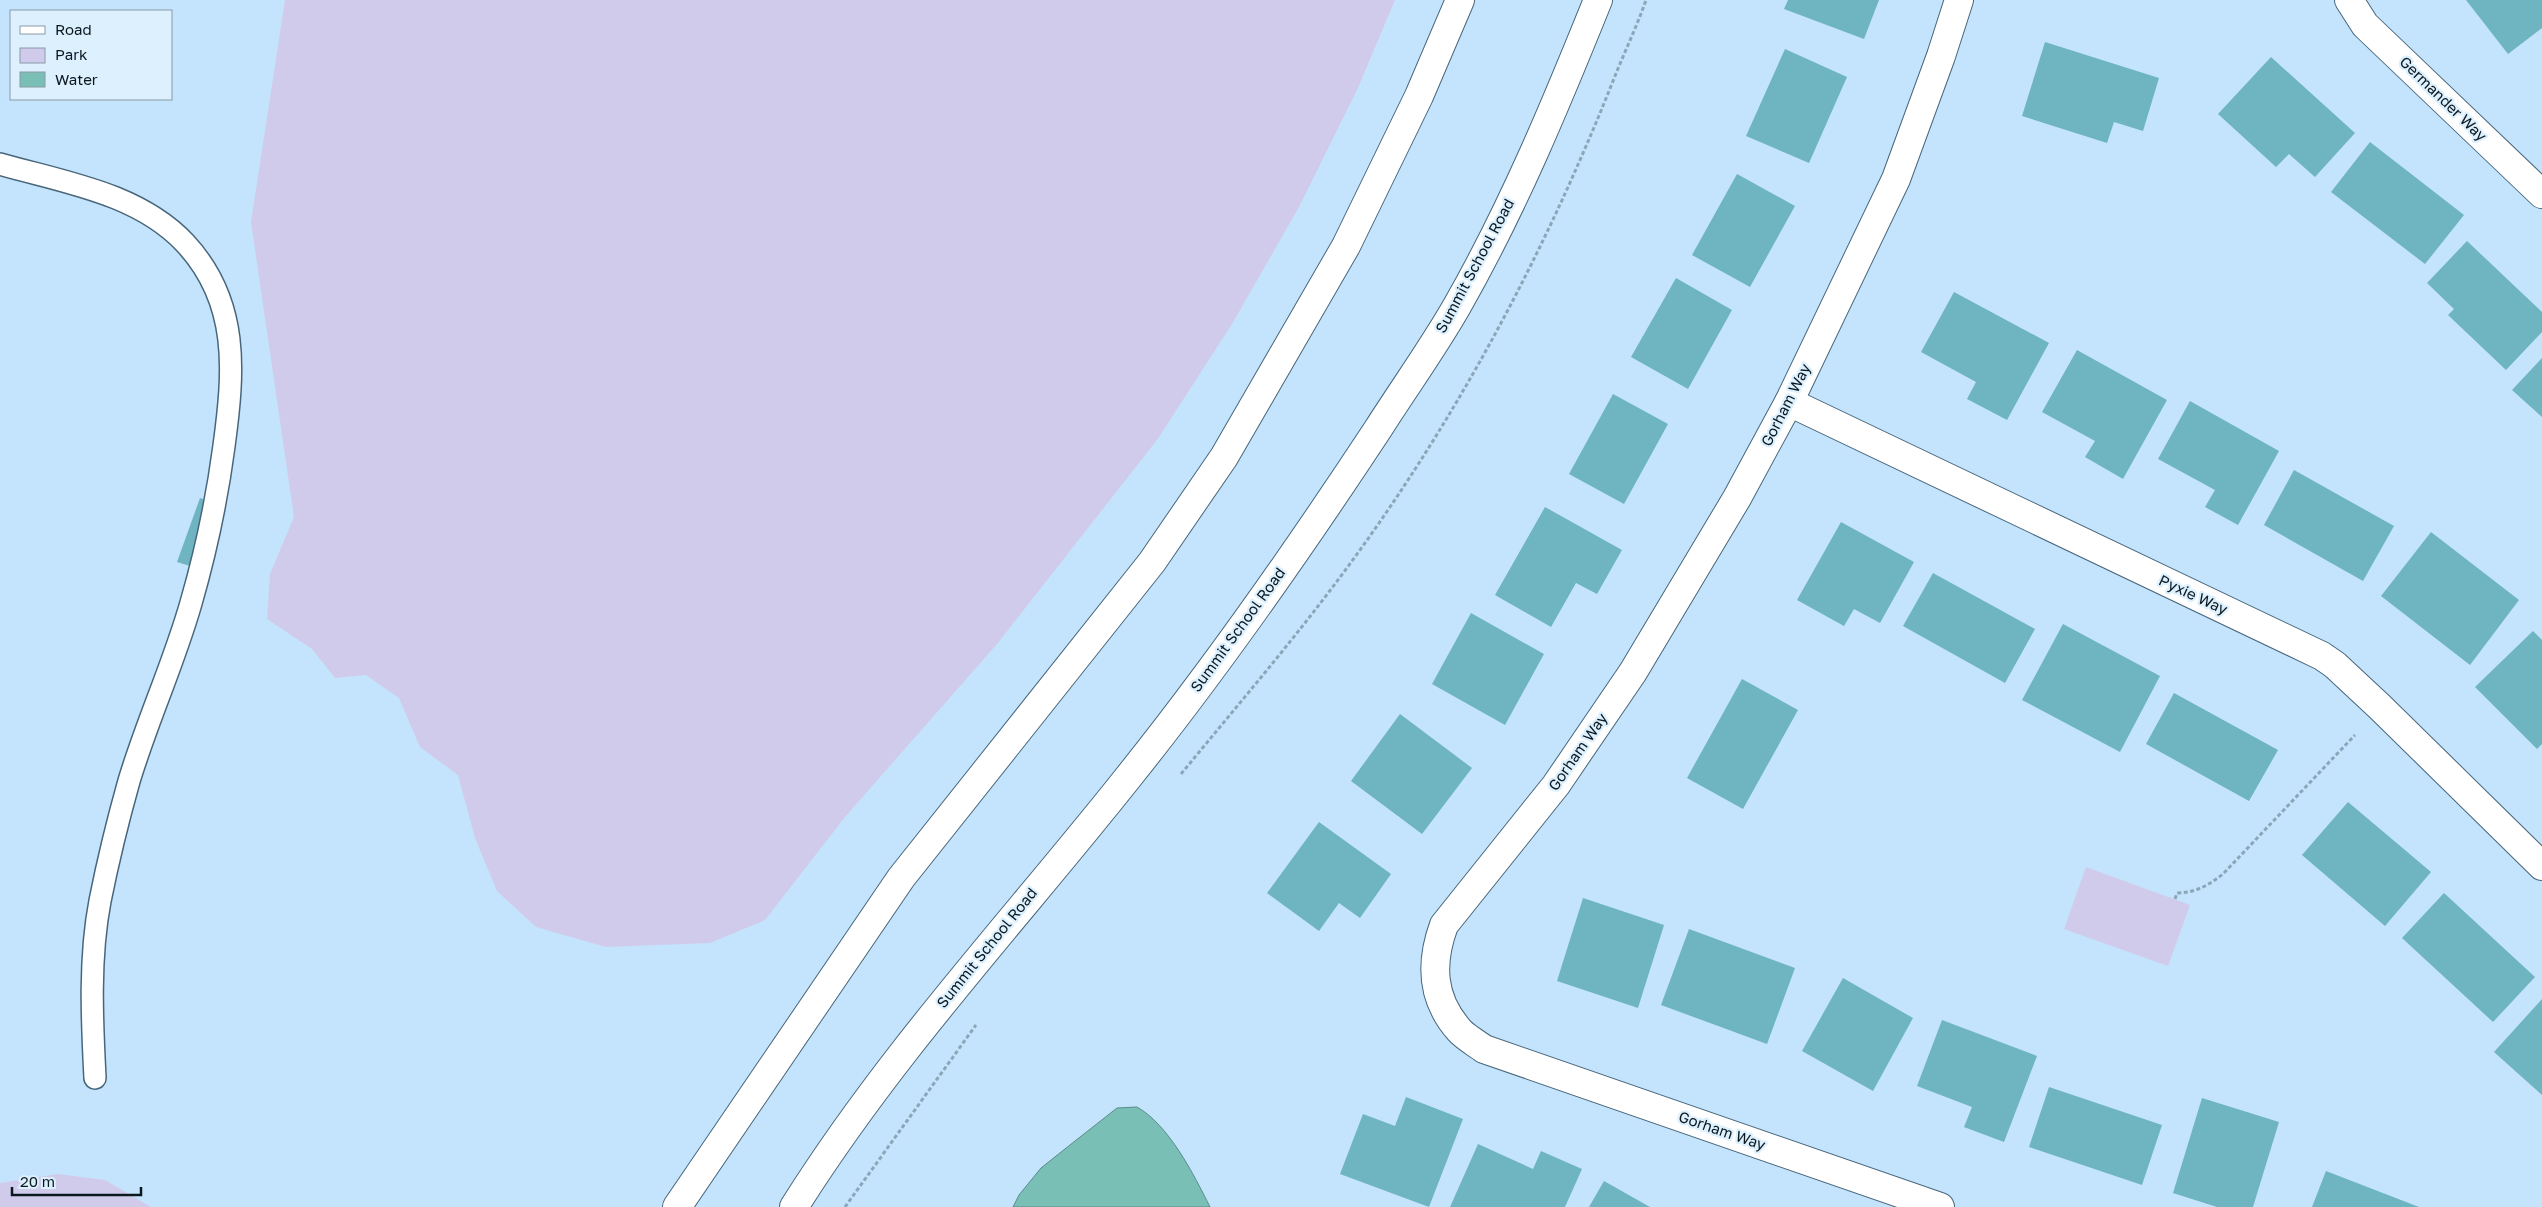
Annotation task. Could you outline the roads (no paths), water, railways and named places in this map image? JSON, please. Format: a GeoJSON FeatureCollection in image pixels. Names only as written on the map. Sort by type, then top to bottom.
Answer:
{"type":"FeatureCollection","features":[{"type":"Feature","properties":{"kind":"street"},"geometry":{"type":"LineString","coordinates":[[676,1207],[901,878],[1152,562],[1224,457],[1346,246],[1419,96],[1460,0]]}},
{"type":"Feature","properties":{"kind":"street","name":"Summit School Road"},"geometry":{"type":"LineString","coordinates":[[794,1207],[830,1149],[965,974],[1126,780],[1185,704],[1325,510],[1460,300],[1488,248],[1560,96],[1598,0]]}},
{"type":"Feature","properties":{"kind":"street","name":"Gorham Way"},"geometry":{"type":"LineString","coordinates":[[1940,1207],[1484,1049],[1460,1031],[1442,1006],[1434,971],[1436,948],[1444,925],[1556,786],[1633,672],[1688,582],[1789,402],[1896,179],[1941,56],[1959,0]]}},
{"type":"Feature","properties":{"kind":"street","name":"Germander Way"},"geometry":{"type":"LineString","coordinates":[[2349,0],[2365,25],[2542,194]]}},
{"type":"Feature","properties":{"kind":"street","name":"Pyxie Way"},"geometry":{"type":"LineString","coordinates":[[1789,402],[2322,656],[2335,665],[2380,707],[2542,866]]}},
{"type":"Feature","properties":{"kind":"lane"},"geometry":{"type":"LineString","coordinates":[[0,164],[114,196],[153,216],[186,243],[210,278],[224,309],[232,352],[231,398],[217,502],[191,604],[129,780],[100,903],[91,998],[95,1078]]}},
{"type":"Feature","properties":{"kind":"water"},"geometry":{"type":"Polygon","coordinates":[[[1137,1107],[1149,1115],[1170,1138],[1180,1152],[1210,1207],[1013,1207],[1019,1195],[1041,1168],[1117,1108],[1137,1107]]]}}]}
